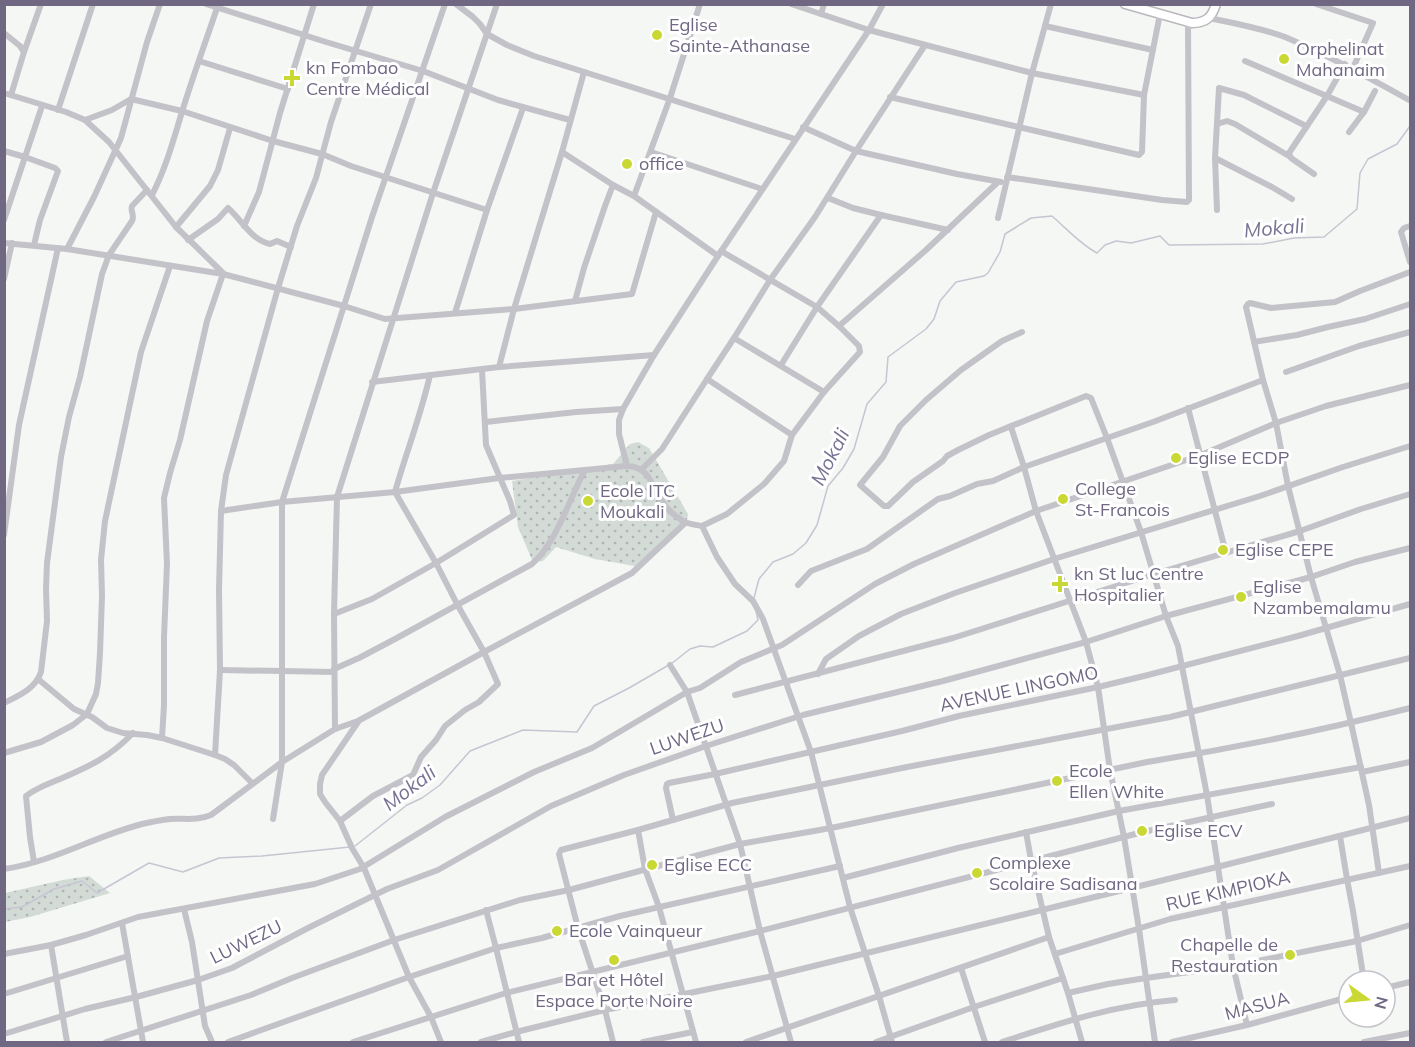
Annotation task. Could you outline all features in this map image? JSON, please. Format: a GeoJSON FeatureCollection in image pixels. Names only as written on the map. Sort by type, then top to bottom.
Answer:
{"type":"FeatureCollection","features":[{"type":"Feature","properties":{"kind":"street"},"geometry":{"type":"LineString","coordinates":[[41,4],[8,94],[85,120],[109,142],[176,227],[223,274]]}},
{"type":"Feature","properties":{"kind":"street"},"geometry":{"type":"LineString","coordinates":[[58,110],[93,4]]}},
{"type":"Feature","properties":{"kind":"street"},"geometry":{"type":"LineString","coordinates":[[67,249],[115,152],[160,4]]}},
{"type":"Feature","properties":{"kind":"street"},"geometry":{"type":"LineString","coordinates":[[206,4],[423,71],[523,108],[570,120]]}},
{"type":"Feature","properties":{"kind":"street"},"geometry":{"type":"LineString","coordinates":[[244,226],[259,192],[314,4]]}},
{"type":"Feature","properties":{"kind":"street"},"geometry":{"type":"LineString","coordinates":[[215,755],[220,670],[221,511],[226,475],[297,226],[316,177],[354,50],[371,4]]}},
{"type":"Feature","properties":{"kind":"street"},"geometry":{"type":"LineString","coordinates":[[273,819],[282,762],[282,502],[385,177],[445,4]]}},
{"type":"Feature","properties":{"kind":"street"},"geometry":{"type":"LineString","coordinates":[[456,4],[473,16],[487,34],[534,56],[795,139]]}},
{"type":"Feature","properties":{"kind":"street"},"geometry":{"type":"LineString","coordinates":[[335,729],[336,497],[433,193],[497,4]]}},
{"type":"Feature","properties":{"kind":"street"},"geometry":{"type":"LineString","coordinates":[[634,196],[670,98],[700,4]]}},
{"type":"Feature","properties":{"kind":"street"},"geometry":{"type":"LineString","coordinates":[[791,4],[869,30],[1032,73],[1144,95]]}},
{"type":"Feature","properties":{"kind":"street"},"geometry":{"type":"LineString","coordinates":[[821,14],[824,4]]}},
{"type":"Feature","properties":{"kind":"street"},"geometry":{"type":"LineString","coordinates":[[627,466],[619,434],[619,420],[623,409],[654,355],[719,253],[869,30],[883,4]]}},
{"type":"Feature","properties":{"kind":"street"},"geometry":{"type":"LineString","coordinates":[[998,218],[1004,181],[1050,4]]}},
{"type":"Feature","properties":{"kind":"street"},"geometry":{"type":"LineString","coordinates":[[1125,4],[1188,22],[1201,23],[1209,18],[1216,4]]}},
{"type":"Feature","properties":{"kind":"street"},"geometry":{"type":"LineString","coordinates":[[1316,4],[1373,23],[1353,68]]}},
{"type":"Feature","properties":{"kind":"street"},"geometry":{"type":"LineString","coordinates":[[4,703],[26,692],[41,672],[47,621],[47,563],[61,457],[98,288],[109,255],[133,219],[132,206],[150,193],[162,176],[217,6]]}},
{"type":"Feature","properties":{"kind":"street"},"geometry":{"type":"LineString","coordinates":[[890,97],[1139,155],[1142,152],[1144,95],[1160,14]]}},
{"type":"Feature","properties":{"kind":"street"},"geometry":{"type":"LineString","coordinates":[[1209,18],[1283,37],[1353,68],[1408,100]]}},
{"type":"Feature","properties":{"kind":"street"},"geometry":{"type":"LineString","coordinates":[[803,127],[856,151],[957,174],[1187,202],[1190,200],[1188,22]]}},
{"type":"Feature","properties":{"kind":"street"},"geometry":{"type":"LineString","coordinates":[[1045,26],[1153,50]]}},
{"type":"Feature","properties":{"kind":"street"},"geometry":{"type":"LineString","coordinates":[[4,33],[24,52]]}},
{"type":"Feature","properties":{"kind":"street"},"geometry":{"type":"LineString","coordinates":[[642,469],[662,449],[770,280],[828,198],[925,45]]}},
{"type":"Feature","properties":{"kind":"street"},"geometry":{"type":"LineString","coordinates":[[199,61],[288,89]]}},
{"type":"Feature","properties":{"kind":"street"},"geometry":{"type":"LineString","coordinates":[[1245,61],[1364,112]]}},
{"type":"Feature","properties":{"kind":"street"},"geometry":{"type":"LineString","coordinates":[[1289,156],[1345,64]]}},
{"type":"Feature","properties":{"kind":"street"},"geometry":{"type":"LineString","coordinates":[[500,367],[514,309],[584,72]]}},
{"type":"Feature","properties":{"kind":"street"},"geometry":{"type":"LineString","coordinates":[[1217,210],[1215,158],[1220,88],[1244,95],[1306,126]]}},
{"type":"Feature","properties":{"kind":"street"},"geometry":{"type":"LineString","coordinates":[[1349,132],[1364,112],[1375,91]]}},
{"type":"Feature","properties":{"kind":"street"},"geometry":{"type":"LineString","coordinates":[[85,120],[112,110],[131,99],[182,111],[230,128],[322,154],[351,166],[487,210]]}},
{"type":"Feature","properties":{"kind":"street"},"geometry":{"type":"LineString","coordinates":[[4,220],[8,198],[42,106]]}},
{"type":"Feature","properties":{"kind":"street"},"geometry":{"type":"LineString","coordinates":[[455,313],[487,210],[523,108]]}},
{"type":"Feature","properties":{"kind":"street"},"geometry":{"type":"LineString","coordinates":[[1217,124],[1227,121],[1235,123],[1314,174]]}},
{"type":"Feature","properties":{"kind":"street"},"geometry":{"type":"LineString","coordinates":[[176,227],[210,186],[218,170],[230,128]]}},
{"type":"Feature","properties":{"kind":"street"},"geometry":{"type":"LineString","coordinates":[[4,151],[58,171],[40,220],[34,245]]}},
{"type":"Feature","properties":{"kind":"street"},"geometry":{"type":"LineString","coordinates":[[221,511],[500,478],[635,466],[647,475],[663,502],[674,514],[685,523],[702,526],[727,514],[764,484],[784,461],[792,435],[824,392],[860,352],[859,346],[818,307],[719,253],[634,196],[562,152]]}},
{"type":"Feature","properties":{"kind":"street"},"geometry":{"type":"LineString","coordinates":[[651,152],[762,189]]}},
{"type":"Feature","properties":{"kind":"street"},"geometry":{"type":"LineString","coordinates":[[1215,158],[1292,199]]}},
{"type":"Feature","properties":{"kind":"street"},"geometry":{"type":"LineString","coordinates":[[839,326],[1004,181]]}},
{"type":"Feature","properties":{"kind":"street"},"geometry":{"type":"LineString","coordinates":[[575,301],[604,206],[613,185]]}},
{"type":"Feature","properties":{"kind":"street"},"geometry":{"type":"LineString","coordinates":[[828,198],[853,208],[948,230]]}},
{"type":"Feature","properties":{"kind":"street"},"geometry":{"type":"LineString","coordinates":[[188,240],[218,219],[228,208],[255,237],[266,243],[277,241],[291,247]]}},
{"type":"Feature","properties":{"kind":"street"},"geometry":{"type":"LineString","coordinates":[[4,243],[67,249],[223,274],[392,320],[514,309],[632,294],[656,212]]}},
{"type":"Feature","properties":{"kind":"street"},"geometry":{"type":"LineString","coordinates":[[782,365],[818,307],[881,215]]}},
{"type":"Feature","properties":{"kind":"street"},"geometry":{"type":"LineString","coordinates":[[1410,226],[1401,232],[1410,262]]}},
{"type":"Feature","properties":{"kind":"street"},"geometry":{"type":"LineString","coordinates":[[4,279],[12,243]]}},
{"type":"Feature","properties":{"kind":"street"},"geometry":{"type":"LineString","coordinates":[[4,535],[19,425],[58,248]]}},
{"type":"Feature","properties":{"kind":"street"},"geometry":{"type":"LineString","coordinates":[[4,753],[41,742],[72,725],[87,714],[96,694],[102,621],[101,560],[108,503],[141,352],[170,266]]}},
{"type":"Feature","properties":{"kind":"street"},"geometry":{"type":"LineString","coordinates":[[1379,873],[1373,827],[1352,723],[1311,577],[1288,486],[1276,423],[1263,380],[1246,307],[1250,303],[1270,308],[1335,302],[1410,272]]}},
{"type":"Feature","properties":{"kind":"street"},"geometry":{"type":"LineString","coordinates":[[162,738],[167,564],[164,498],[180,440],[207,321],[223,274]]}},
{"type":"Feature","properties":{"kind":"street"},"geometry":{"type":"LineString","coordinates":[[1254,342],[1293,336],[1365,319],[1410,304]]}},
{"type":"Feature","properties":{"kind":"street"},"geometry":{"type":"LineString","coordinates":[[1022,332],[1002,341],[961,370],[926,400],[900,426],[883,457],[860,485],[884,506],[888,506],[913,482],[947,456],[989,435],[1089,396],[1107,438],[1141,532],[1166,616],[1177,641],[1207,795],[1233,966],[1246,1025]]}},
{"type":"Feature","properties":{"kind":"street"},"geometry":{"type":"LineString","coordinates":[[1287,372],[1359,346],[1410,332]]}},
{"type":"Feature","properties":{"kind":"street"},"geometry":{"type":"LineString","coordinates":[[735,338],[824,392]]}},
{"type":"Feature","properties":{"kind":"street"},"geometry":{"type":"LineString","coordinates":[[372,382],[500,367],[654,355]]}},
{"type":"Feature","properties":{"kind":"street"},"geometry":{"type":"LineString","coordinates":[[334,614],[372,599],[514,515],[486,445],[482,370]]}},
{"type":"Feature","properties":{"kind":"street"},"geometry":{"type":"LineString","coordinates":[[340,821],[373,796],[413,775],[421,757],[445,726],[479,702],[498,682],[436,563],[395,492],[421,412],[430,375]]}},
{"type":"Feature","properties":{"kind":"street"},"geometry":{"type":"LineString","coordinates":[[707,380],[792,435]]}},
{"type":"Feature","properties":{"kind":"street"},"geometry":{"type":"LineString","coordinates":[[798,585],[809,572],[867,549],[938,499],[976,484],[993,481],[1024,467],[1263,380]]}},
{"type":"Feature","properties":{"kind":"street"},"geometry":{"type":"LineString","coordinates":[[4,954],[51,945],[135,918],[315,884],[364,868],[445,817],[534,772],[592,748],[687,692],[700,688],[741,662],[783,645],[875,584],[914,564],[1036,511],[1201,455],[1276,423],[1326,406],[1410,385]]}},
{"type":"Feature","properties":{"kind":"street"},"geometry":{"type":"LineString","coordinates":[[1188,408],[1226,553]]}},
{"type":"Feature","properties":{"kind":"street"},"geometry":{"type":"LineString","coordinates":[[486,422],[623,409]]}},
{"type":"Feature","properties":{"kind":"street"},"geometry":{"type":"LineString","coordinates":[[1011,427],[1036,511],[1086,642],[1098,687],[1110,770],[1124,837],[1155,1042]]}},
{"type":"Feature","properties":{"kind":"street"},"geometry":{"type":"LineString","coordinates":[[818,674],[826,659],[859,636],[901,614],[1054,559],[1215,510],[1410,446]]}},
{"type":"Feature","properties":{"kind":"street"},"geometry":{"type":"LineString","coordinates":[[220,670],[334,670],[524,569],[536,560],[548,545],[585,470]]}},
{"type":"Feature","properties":{"kind":"street"},"geometry":{"type":"LineString","coordinates":[[735,695],[953,638],[1154,574],[1300,531],[1361,508],[1410,494]]}},
{"type":"Feature","properties":{"kind":"street"},"geometry":{"type":"LineString","coordinates":[[4,869],[53,857],[117,832],[142,825],[170,819],[204,818],[238,796],[282,762],[335,729],[358,721],[632,573],[685,523]]}},
{"type":"Feature","properties":{"kind":"street"},"geometry":{"type":"LineString","coordinates":[[702,526],[732,581],[753,602],[763,619],[811,752],[850,907],[891,1040]]}},
{"type":"Feature","properties":{"kind":"street","name":"LUWEZU"},"geometry":{"type":"LineString","coordinates":[[4,1034],[96,1006],[198,980],[237,966],[374,896],[438,870],[551,806],[624,775],[706,746],[798,717],[1086,642],[1166,616],[1410,548]]}},
{"type":"Feature","properties":{"kind":"street","name":"AVENUE LINGOMO"},"geometry":{"type":"LineString","coordinates":[[673,820],[666,788],[668,784],[959,716],[1098,687],[1410,604]]}},
{"type":"Feature","properties":{"kind":"street"},"geometry":{"type":"LineString","coordinates":[[613,1042],[578,927],[559,854],[561,850],[726,804],[1192,712],[1410,658]]}},
{"type":"Feature","properties":{"kind":"street"},"geometry":{"type":"LineString","coordinates":[[670,665],[687,692],[740,844],[760,931],[791,1042]]}},
{"type":"Feature","properties":{"kind":"street"},"geometry":{"type":"LineString","coordinates":[[38,679],[74,709],[87,714],[107,728],[123,733],[162,738],[215,755],[234,765],[252,783]]}},
{"type":"Feature","properties":{"kind":"street"},"geometry":{"type":"LineString","coordinates":[[106,1042],[251,995],[394,940],[520,900],[569,890],[740,844],[831,828],[1352,723],[1410,708]]}},
{"type":"Feature","properties":{"kind":"street"},"geometry":{"type":"LineString","coordinates":[[358,721],[322,776],[320,794],[340,821],[364,868],[409,977],[431,1017],[441,1042]]}},
{"type":"Feature","properties":{"kind":"street"},"geometry":{"type":"LineString","coordinates":[[34,862],[26,798],[28,795],[98,762],[117,749],[133,733]]}},
{"type":"Feature","properties":{"kind":"street"},"geometry":{"type":"LineString","coordinates":[[843,878],[1119,811],[1410,762]]}},
{"type":"Feature","properties":{"kind":"street"},"geometry":{"type":"LineString","coordinates":[[353,1042],[506,993],[760,931],[1143,831],[1272,804]]}},
{"type":"Feature","properties":{"kind":"street"},"geometry":{"type":"LineString","coordinates":[[481,1042],[605,1010],[773,976],[1410,818]]}},
{"type":"Feature","properties":{"kind":"street"},"geometry":{"type":"LineString","coordinates":[[638,830],[645,869],[659,907],[696,1042]]}},
{"type":"Feature","properties":{"kind":"street"},"geometry":{"type":"LineString","coordinates":[[1026,832],[1049,937],[1082,1042]]}},
{"type":"Feature","properties":{"kind":"street"},"geometry":{"type":"LineString","coordinates":[[1340,836],[1362,969]]}},
{"type":"Feature","properties":{"kind":"street"},"geometry":{"type":"LineString","coordinates":[[228,1042],[496,948],[659,907],[840,866]]}},
{"type":"Feature","properties":{"kind":"street","name":"RUE KIMPIOKA"},"geometry":{"type":"LineString","coordinates":[[1055,954],[1170,919],[1410,866]]}},
{"type":"Feature","properties":{"kind":"street"},"geometry":{"type":"LineString","coordinates":[[184,909],[206,1029],[212,1042]]}},
{"type":"Feature","properties":{"kind":"street"},"geometry":{"type":"LineString","coordinates":[[486,910],[519,1042]]}},
{"type":"Feature","properties":{"kind":"street"},"geometry":{"type":"LineString","coordinates":[[122,923],[143,1042]]}},
{"type":"Feature","properties":{"kind":"street"},"geometry":{"type":"LineString","coordinates":[[1068,993],[1108,984],[1233,966],[1357,941],[1410,925]]}},
{"type":"Feature","properties":{"kind":"street"},"geometry":{"type":"LineString","coordinates":[[746,1042],[1049,937]]}},
{"type":"Feature","properties":{"kind":"street"},"geometry":{"type":"LineString","coordinates":[[51,945],[67,1042]]}},
{"type":"Feature","properties":{"kind":"street"},"geometry":{"type":"LineString","coordinates":[[4,994],[128,956]]}},
{"type":"Feature","properties":{"kind":"street"},"geometry":{"type":"LineString","coordinates":[[961,968],[985,1042]]}},
{"type":"Feature","properties":{"kind":"street"},"geometry":{"type":"LineString","coordinates":[[876,1042],[891,1040],[974,1007],[1063,978]]}},
{"type":"Feature","properties":{"kind":"street"},"geometry":{"type":"LineString","coordinates":[[1002,1042],[1074,1018],[1135,1004],[1175,1000]]}},
{"type":"Feature","properties":{"kind":"street","name":"MASUA"},"geometry":{"type":"LineString","coordinates":[[1172,1042],[1337,1000]]}},
{"type":"Feature","properties":{"kind":"street"},"geometry":{"type":"LineString","coordinates":[[643,1042],[693,1032]]}},
{"type":"Feature","properties":{"kind":"street"},"geometry":{"type":"LineString","coordinates":[[1364,1042],[1410,1033]]}},
{"type":"Feature","properties":{"kind":"shaded area"},"geometry":{"type":"Polygon","coordinates":[[[638,442],[649,448],[688,514],[686,525],[640,567],[595,559],[556,547],[543,561],[533,562],[518,527],[512,481],[613,464],[630,444],[638,442]]]}},
{"type":"Feature","properties":{"kind":"shaded area"},"geometry":{"type":"Polygon","coordinates":[[[89,876],[110,893],[30,917],[5,922],[5,893],[89,876]]]}},
{"type":"Feature","properties":{"kind":"waterway","name":"Mokali"},"geometry":{"type":"LineString","coordinates":[[754,598],[759,579],[773,562],[793,554],[806,543],[817,525],[828,486],[843,468],[854,449],[867,404],[886,382],[888,357],[926,329],[934,319],[940,301],[956,282],[984,276],[988,273],[1000,252],[1005,234],[1031,218],[1052,216],[1079,241],[1097,253],[1105,245],[1116,241],[1131,243],[1160,236],[1169,245],[1263,244],[1294,238],[1324,237],[1357,209],[1360,173],[1368,159],[1397,144],[1410,126]]}},
{"type":"Feature","properties":{"kind":"waterway","name":"Mokali"},"geometry":{"type":"LineString","coordinates":[[671,664],[690,649],[700,646],[713,647],[747,631],[758,620],[756,611]]}},
{"type":"Feature","properties":{"kind":"waterway","name":"Mokali"},"geometry":{"type":"LineString","coordinates":[[355,846],[407,805],[440,785],[470,751],[523,730],[577,732],[594,706],[667,666]]}},
{"type":"Feature","properties":{"kind":"waterway","name":"Mokali"},"geometry":{"type":"LineString","coordinates":[[4,909],[22,907],[54,889],[82,881],[97,893],[149,863],[183,872],[219,858],[350,847]]}},
{"type":"Feature","properties":{"kind":"place","name":"Eglise Sainte-Athanase"},"geometry":{"type":"Point","coordinates":[657,35]}},
{"type":"Feature","properties":{"kind":"place","name":"Orphelinat Mahanaim"},"geometry":{"type":"Point","coordinates":[1284,59]}},
{"type":"Feature","properties":{"kind":"place","name":"kn Fombao Centre Médical"},"geometry":{"type":"Point","coordinates":[292,78]}},
{"type":"Feature","properties":{"kind":"place","name":"office"},"geometry":{"type":"Point","coordinates":[627,164]}},
{"type":"Feature","properties":{"kind":"place","name":"Eglise ECDP"},"geometry":{"type":"Point","coordinates":[1176,458]}},
{"type":"Feature","properties":{"kind":"place","name":"College St-Francois"},"geometry":{"type":"Point","coordinates":[1063,499]}},
{"type":"Feature","properties":{"kind":"place","name":"Ecole ITC Moukali"},"geometry":{"type":"Point","coordinates":[588,501]}},
{"type":"Feature","properties":{"kind":"place","name":"Eglise CEPE"},"geometry":{"type":"Point","coordinates":[1223,550]}},
{"type":"Feature","properties":{"kind":"place","name":"kn St luc Centre Hospitalier"},"geometry":{"type":"Point","coordinates":[1060,584]}},
{"type":"Feature","properties":{"kind":"place","name":"Eglise Nzambemalamu"},"geometry":{"type":"Point","coordinates":[1241,597]}},
{"type":"Feature","properties":{"kind":"place","name":"Ecole Ellen White"},"geometry":{"type":"Point","coordinates":[1057,781]}},
{"type":"Feature","properties":{"kind":"place","name":"Eglise ECV"},"geometry":{"type":"Point","coordinates":[1142,831]}},
{"type":"Feature","properties":{"kind":"place","name":"Eglise ECC"},"geometry":{"type":"Point","coordinates":[652,865]}},
{"type":"Feature","properties":{"kind":"place","name":"Complexe Scolaire Sadisana"},"geometry":{"type":"Point","coordinates":[977,873]}},
{"type":"Feature","properties":{"kind":"place","name":"Ecole Vainqueur"},"geometry":{"type":"Point","coordinates":[557,931]}},
{"type":"Feature","properties":{"kind":"place","name":"Chapelle de Restauration"},"geometry":{"type":"Point","coordinates":[1290,955]}},
{"type":"Feature","properties":{"kind":"place","name":"Bar et Hôtel Espace Porte Noire"},"geometry":{"type":"Point","coordinates":[614,960]}}]}
